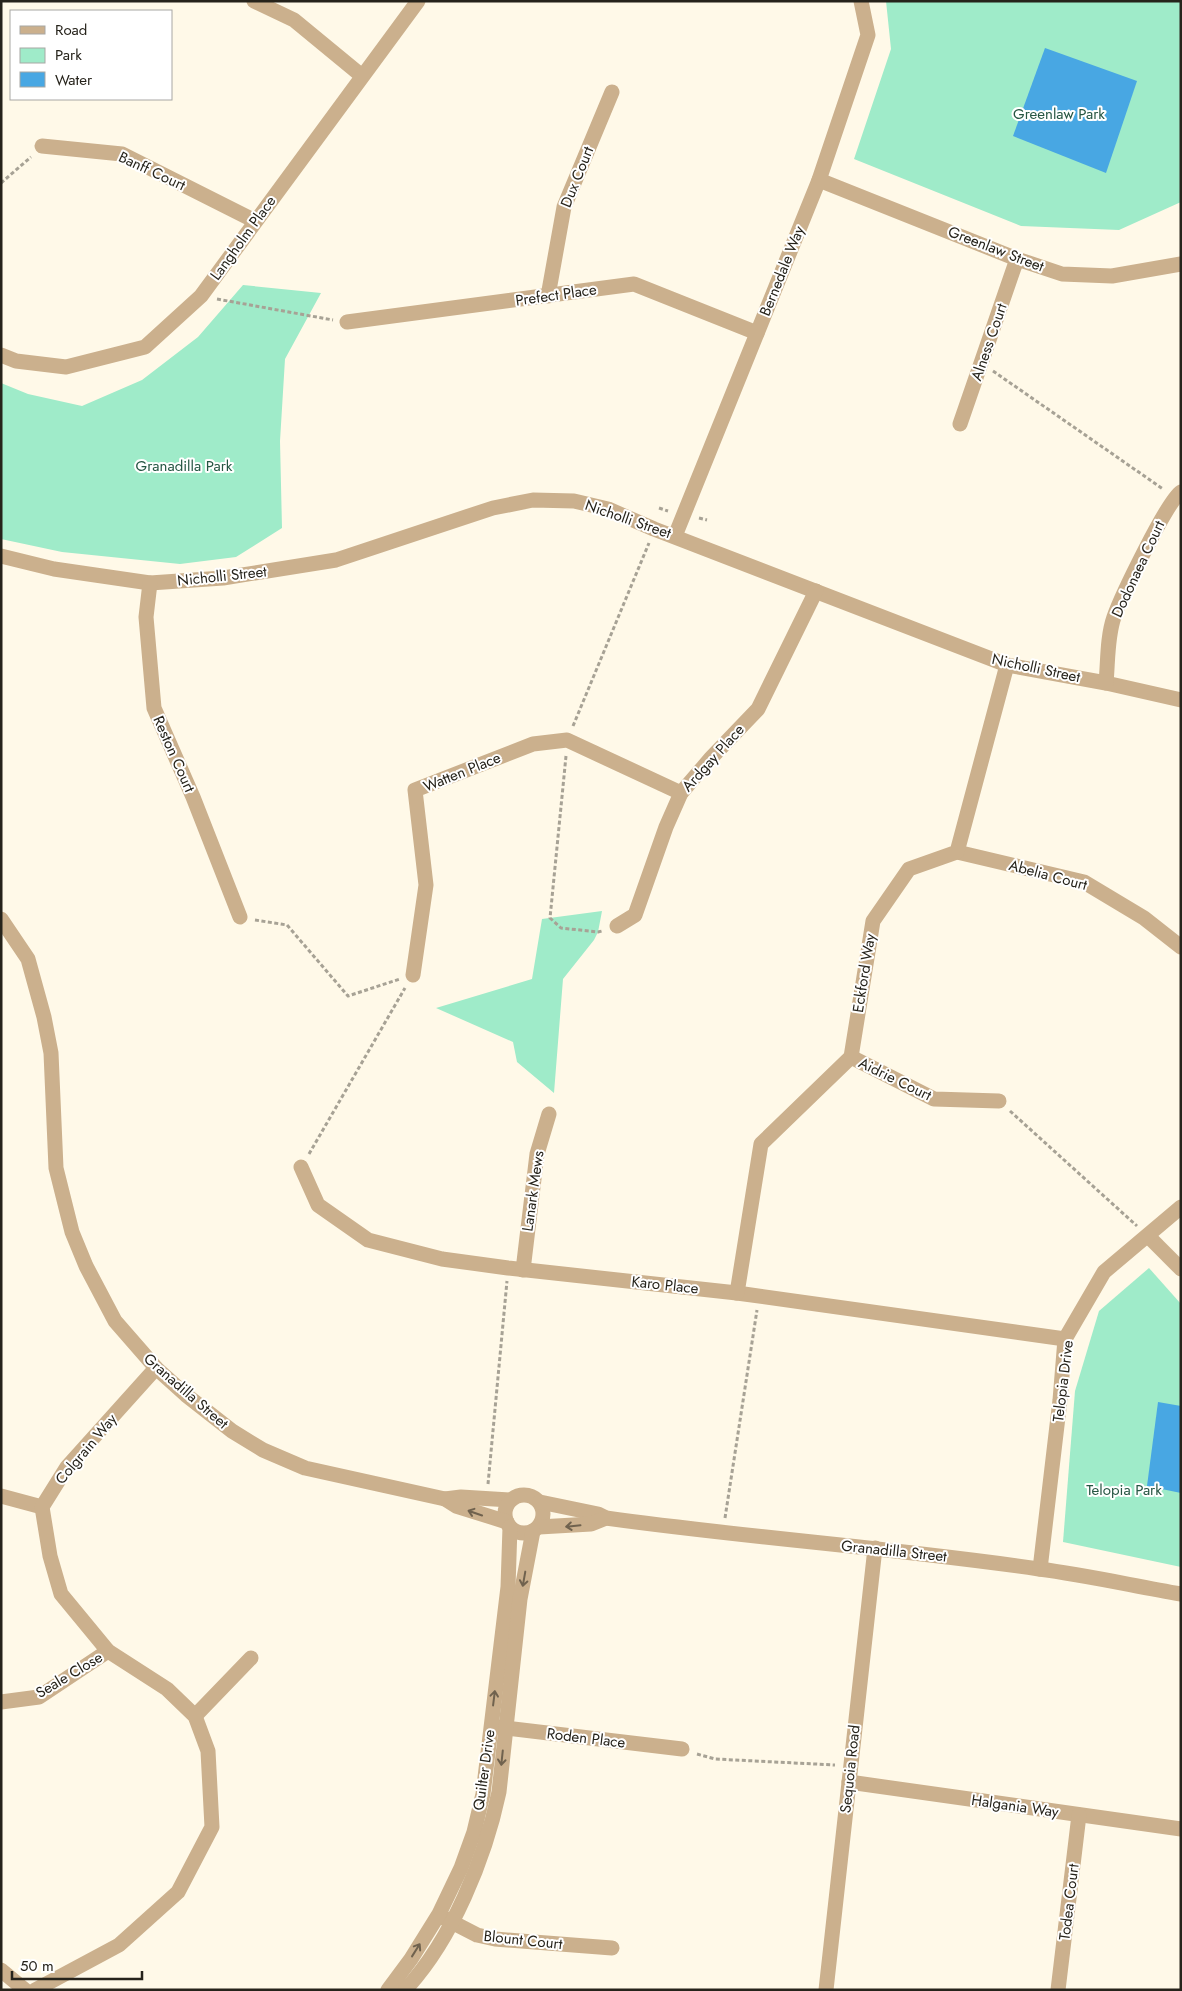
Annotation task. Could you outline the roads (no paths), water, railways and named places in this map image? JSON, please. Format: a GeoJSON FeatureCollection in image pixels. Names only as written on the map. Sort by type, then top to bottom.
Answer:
{"type":"FeatureCollection","features":[{"type":"Feature","properties":{"kind":"street"},"geometry":{"type":"LineString","coordinates":[[254,1],[294,20],[362,76]]}},
{"type":"Feature","properties":{"kind":"street","name":"Langholm Place"},"geometry":{"type":"LineString","coordinates":[[1,355],[16,361],[66,367],[145,347],[201,296],[418,1]]}},
{"type":"Feature","properties":{"kind":"street","name":"Bernedale Way"},"geometry":{"type":"LineString","coordinates":[[674,536],[819,180],[868,35],[861,1]]}},
{"type":"Feature","properties":{"kind":"street","name":"Dux Court"},"geometry":{"type":"LineString","coordinates":[[548,296],[564,207],[612,92]]}},
{"type":"Feature","properties":{"kind":"street","name":"Banff Court"},"geometry":{"type":"LineString","coordinates":[[42,146],[122,154],[255,222]]}},
{"type":"Feature","properties":{"kind":"street","name":"Greenlaw Street"},"geometry":{"type":"LineString","coordinates":[[819,180],[1017,259],[1062,274],[1104,275],[1181,264]]}},
{"type":"Feature","properties":{"kind":"street","name":"Alness Court"},"geometry":{"type":"LineString","coordinates":[[960,424],[1017,259]]}},
{"type":"Feature","properties":{"kind":"street","name":"Prefect Place"},"geometry":{"type":"LineString","coordinates":[[347,322],[634,284],[757,333]]}},
{"type":"Feature","properties":{"kind":"street","name":"Dodonaea Court"},"geometry":{"type":"LineString","coordinates":[[1106,683],[1114,618],[1177,494]]}},
{"type":"Feature","properties":{"kind":"street","name":"Nicholli Street"},"geometry":{"type":"LineString","coordinates":[[1,556],[54,569],[150,583],[223,578],[336,560],[493,508],[533,500],[574,501],[608,509],[654,529],[1007,665],[1106,683],[1181,700]]}},
{"type":"Feature","properties":{"kind":"street","name":"Reston Court"},"geometry":{"type":"LineString","coordinates":[[150,583],[146,617],[154,708],[193,797],[240,917]]}},
{"type":"Feature","properties":{"kind":"street","name":"Ardgay Place"},"geometry":{"type":"LineString","coordinates":[[617,926],[635,915],[666,827],[682,793],[758,709],[816,590]]}},
{"type":"Feature","properties":{"kind":"street"},"geometry":{"type":"LineString","coordinates":[[957,852],[1007,665]]}},
{"type":"Feature","properties":{"kind":"street","name":"Watten Place"},"geometry":{"type":"LineString","coordinates":[[413,974],[426,885],[415,790],[533,744],[567,740],[682,793]]}},
{"type":"Feature","properties":{"kind":"street","name":"Abelia Court"},"geometry":{"type":"LineString","coordinates":[[957,852],[1084,882],[1144,918],[1181,947]]}},
{"type":"Feature","properties":{"kind":"street","name":"Eckford Way"},"geometry":{"type":"LineString","coordinates":[[851,1057],[873,921],[909,869],[957,852]]}},
{"type":"Feature","properties":{"kind":"street","name":"Granadilla Street"},"geometry":{"type":"LineString","coordinates":[[1,918],[28,959],[44,1017],[50,1053],[56,1168],[72,1232],[86,1266],[116,1321],[156,1368],[232,1431],[262,1450],[305,1468],[445,1499],[461,1497],[511,1500]]}},
{"type":"Feature","properties":{"kind":"street"},"geometry":{"type":"LineString","coordinates":[[737,1293],[761,1144],[851,1057]]}},
{"type":"Feature","properties":{"kind":"street","name":"Aidrie Court"},"geometry":{"type":"LineString","coordinates":[[851,1057],[934,1099],[1000,1101]]}},
{"type":"Feature","properties":{"kind":"street","name":"Lanark Mews"},"geometry":{"type":"LineString","coordinates":[[515,1269],[537,1154],[549,1114]]}},
{"type":"Feature","properties":{"kind":"street","name":"Karo Place"},"geometry":{"type":"LineString","coordinates":[[301,1168],[318,1205],[368,1240],[442,1259],[515,1269],[737,1293],[1065,1338]]}},
{"type":"Feature","properties":{"kind":"street","name":"Telopia Drive"},"geometry":{"type":"LineString","coordinates":[[1040,1569],[1060,1400],[1065,1338],[1104,1272],[1149,1236],[1181,1207]]}},
{"type":"Feature","properties":{"kind":"street"},"geometry":{"type":"LineString","coordinates":[[1149,1236],[1181,1269]]}},
{"type":"Feature","properties":{"kind":"street","name":"Colgrain Way"},"geometry":{"type":"LineString","coordinates":[[42,1507],[67,1467],[156,1368]]}},
{"type":"Feature","properties":{"kind":"street"},"geometry":{"type":"LineString","coordinates":[[524,1494],[540,1502],[544,1515],[536,1529],[521,1533],[508,1525],[505,1508],[511,1500],[524,1494]]}},
{"type":"Feature","properties":{"kind":"street"},"geometry":{"type":"LineString","coordinates":[[1,1496],[42,1507],[50,1556],[61,1594],[108,1651],[166,1689],[195,1716],[208,1751],[212,1828],[178,1892],[119,1945],[34,1990]]}},
{"type":"Feature","properties":{"kind":"street","name":"Granadilla Street"},"geometry":{"type":"LineString","coordinates":[[445,1499],[456,1506],[508,1525]]}},
{"type":"Feature","properties":{"kind":"street","name":"Granadilla Street"},"geometry":{"type":"LineString","coordinates":[[540,1502],[598,1514],[606,1518],[722,1534],[875,1548],[1040,1569],[1181,1594]]}},
{"type":"Feature","properties":{"kind":"street","name":"Granadilla Street"},"geometry":{"type":"LineString","coordinates":[[536,1529],[591,1524],[606,1518]]}},
{"type":"Feature","properties":{"kind":"street","name":"Quilter Drive"},"geometry":{"type":"LineString","coordinates":[[405,1990],[452,1923],[484,1847],[494,1817],[499,1792],[498,1727],[508,1587],[508,1525]]}},
{"type":"Feature","properties":{"kind":"street","name":"Quilter Drive"},"geometry":{"type":"LineString","coordinates":[[388,1990],[411,1959],[439,1914],[461,1868],[474,1832],[498,1727],[520,1599],[536,1529]]}},
{"type":"Feature","properties":{"kind":"street","name":"Sequoia Road"},"geometry":{"type":"LineString","coordinates":[[826,1990],[875,1548]]}},
{"type":"Feature","properties":{"kind":"street","name":"Seale Close"},"geometry":{"type":"LineString","coordinates":[[1,1702],[39,1697],[108,1651]]}},
{"type":"Feature","properties":{"kind":"street"},"geometry":{"type":"LineString","coordinates":[[195,1716],[251,1658]]}},
{"type":"Feature","properties":{"kind":"street","name":"Roden Place"},"geometry":{"type":"LineString","coordinates":[[498,1727],[682,1749]]}},
{"type":"Feature","properties":{"kind":"street","name":"Halgania Way"},"geometry":{"type":"LineString","coordinates":[[849,1782],[1181,1829]]}},
{"type":"Feature","properties":{"kind":"street","name":"Todea Court"},"geometry":{"type":"LineString","coordinates":[[1058,1990],[1079,1815]]}},
{"type":"Feature","properties":{"kind":"street","name":"Blount Court"},"geometry":{"type":"LineString","coordinates":[[439,1914],[452,1923],[477,1935],[495,1939],[612,1948]]}},
{"type":"Feature","properties":{"kind":"street"},"geometry":{"type":"LineString","coordinates":[[1,1970],[25,1990]]}},
{"type":"Feature","properties":{"kind":"water"},"geometry":{"type":"Polygon","coordinates":[[[1045,48],[1137,81],[1106,173],[1013,136],[1045,48]]]}},
{"type":"Feature","properties":{"kind":"water"},"geometry":{"type":"Polygon","coordinates":[[[1158,1402],[1181,1406],[1181,1493],[1147,1486],[1158,1402]]]}},
{"type":"Feature","properties":{"kind":"park label","name":"Greenlaw Park"},"geometry":{"type":"Point","coordinates":[1059,114]}},
{"type":"Feature","properties":{"kind":"park label","name":"Granadilla Park"},"geometry":{"type":"Point","coordinates":[184,466]}},
{"type":"Feature","properties":{"kind":"park label","name":"Telopia Park"},"geometry":{"type":"Point","coordinates":[1124,1490]}}]}
